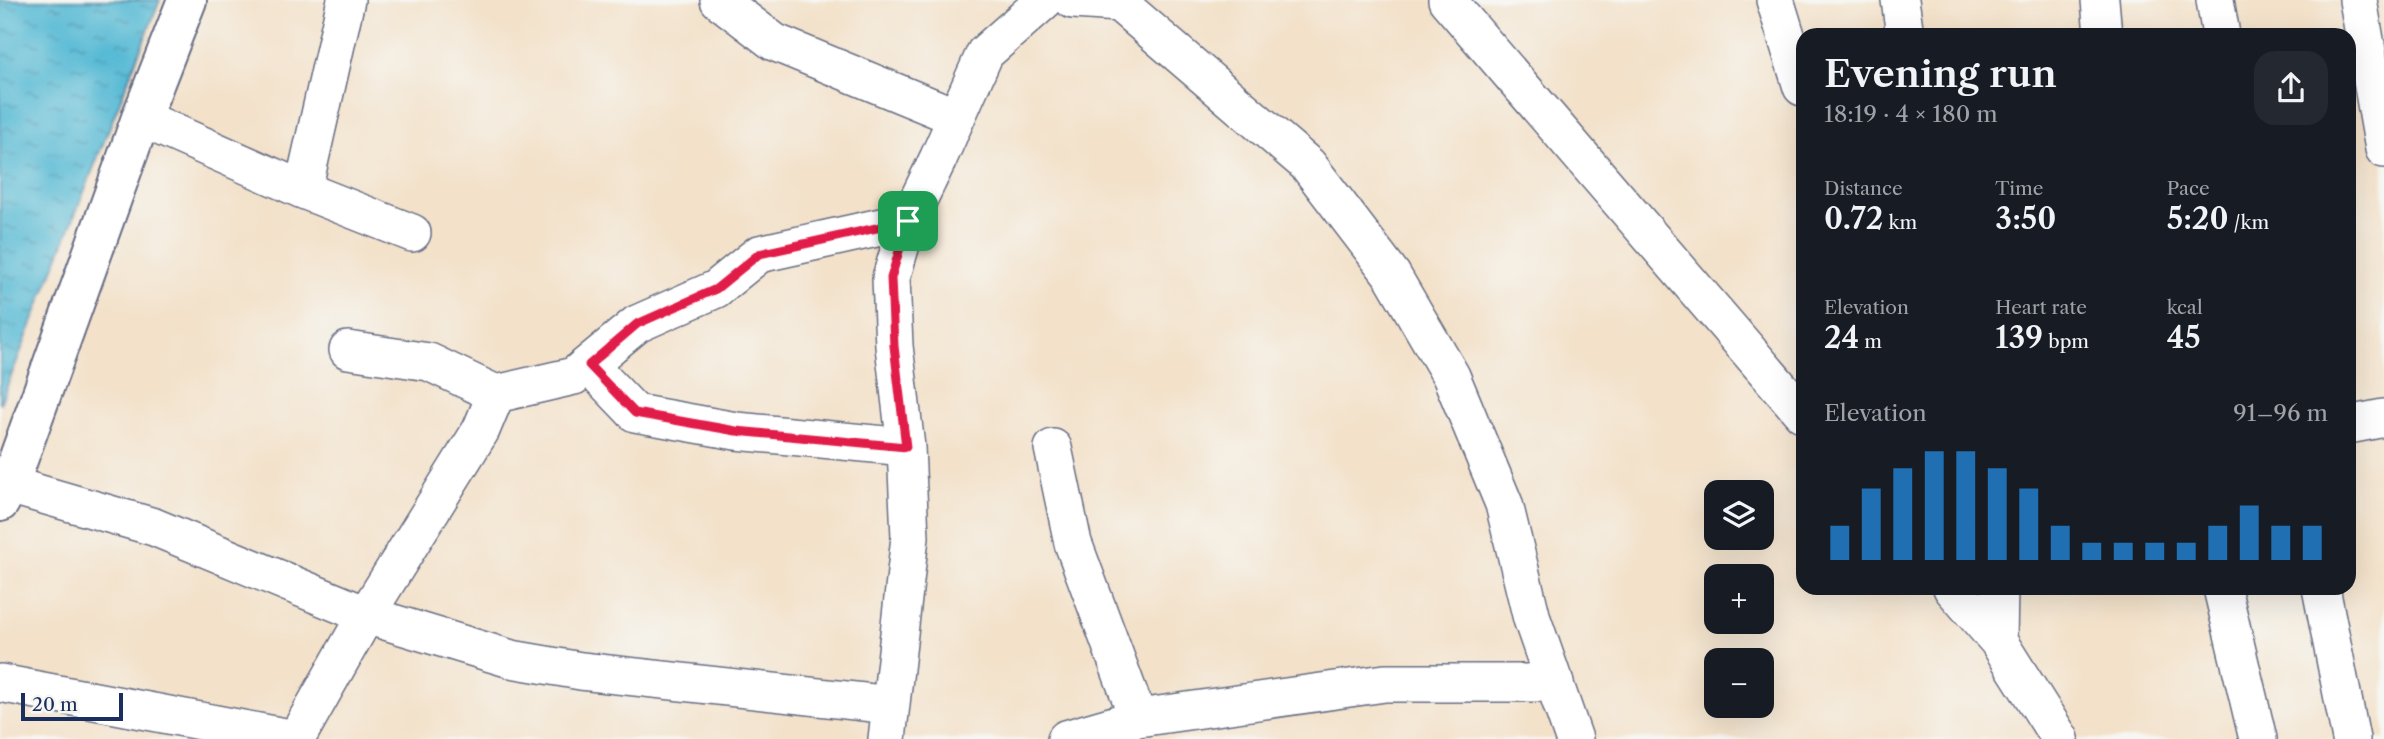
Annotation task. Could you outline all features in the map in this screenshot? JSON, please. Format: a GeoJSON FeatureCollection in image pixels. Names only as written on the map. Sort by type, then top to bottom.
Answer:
{"type":"FeatureCollection","features":[{"type":"Feature","properties":{"kind":"street"},"geometry":{"type":"LineString","coordinates":[[187,0],[141,118],[4,494],[154,527],[366,615],[511,659],[889,722],[910,537],[906,447],[894,346],[891,278],[908,221],[985,53],[1045,0]]}},
{"type":"Feature","properties":{"kind":"street"},"geometry":{"type":"LineString","coordinates":[[303,190],[346,0]]}},
{"type":"Feature","properties":{"kind":"street"},"geometry":{"type":"LineString","coordinates":[[719,0],[774,42],[956,117]]}},
{"type":"Feature","properties":{"kind":"street"},"geometry":{"type":"LineString","coordinates":[[1073,0],[1119,3],[1308,165],[1392,275],[1451,376],[1504,503],[1532,619],[1574,739]]}},
{"type":"Feature","properties":{"kind":"street"},"geometry":{"type":"LineString","coordinates":[[1447,0],[1796,406]]}},
{"type":"Feature","properties":{"kind":"street"},"geometry":{"type":"LineString","coordinates":[[1775,0],[1796,67]]}},
{"type":"Feature","properties":{"kind":"street"},"geometry":{"type":"LineString","coordinates":[[1900,0],[1904,28]]}},
{"type":"Feature","properties":{"kind":"street"},"geometry":{"type":"LineString","coordinates":[[2099,0],[2102,28]]}},
{"type":"Feature","properties":{"kind":"street"},"geometry":{"type":"LineString","coordinates":[[2215,0],[2220,28]]}},
{"type":"Feature","properties":{"kind":"street"},"geometry":{"type":"LineString","coordinates":[[2358,0],[2384,149]]}},
{"type":"Feature","properties":{"kind":"street"},"geometry":{"type":"LineString","coordinates":[[141,118],[303,190],[411,233]]}},
{"type":"Feature","properties":{"kind":"street"},"geometry":{"type":"LineString","coordinates":[[348,350],[429,362],[496,394],[574,376],[637,324],[716,289],[759,254],[908,221]]}},
{"type":"Feature","properties":{"kind":"street"},"geometry":{"type":"LineString","coordinates":[[589,365],[635,413],[736,431],[906,447]]}},
{"type":"Feature","properties":{"kind":"street"},"geometry":{"type":"LineString","coordinates":[[0,683],[296,739],[366,615],[481,430],[496,394]]}},
{"type":"Feature","properties":{"kind":"street"},"geometry":{"type":"LineString","coordinates":[[2356,423],[2384,418]]}},
{"type":"Feature","properties":{"kind":"street"},"geometry":{"type":"LineString","coordinates":[[1053,448],[1073,543],[1138,718]]}},
{"type":"Feature","properties":{"kind":"street"},"geometry":{"type":"LineString","coordinates":[[1958,595],[1998,641],[2060,739]]}},
{"type":"Feature","properties":{"kind":"street"},"geometry":{"type":"LineString","coordinates":[[1998,641],[1999,595]]}},
{"type":"Feature","properties":{"kind":"street"},"geometry":{"type":"LineString","coordinates":[[2224,595],[2258,739]]}},
{"type":"Feature","properties":{"kind":"street"},"geometry":{"type":"LineString","coordinates":[[2322,595],[2351,739]]}},
{"type":"Feature","properties":{"kind":"street"},"geometry":{"type":"LineString","coordinates":[[1066,739],[1138,718],[1385,682],[1555,683]]}},
{"type":"Feature","properties":{"kind":"water"},"geometry":{"type":"Polygon","coordinates":[[[0,0],[160,0],[0,404],[0,0]]]}},
{"type":"Feature","properties":{"kind":"route"},"geometry":{"type":"LineString","coordinates":[[908,221],[891,278],[894,346],[906,447],[736,431],[635,413],[589,365],[637,324],[716,289],[759,254],[908,221]]}}]}
